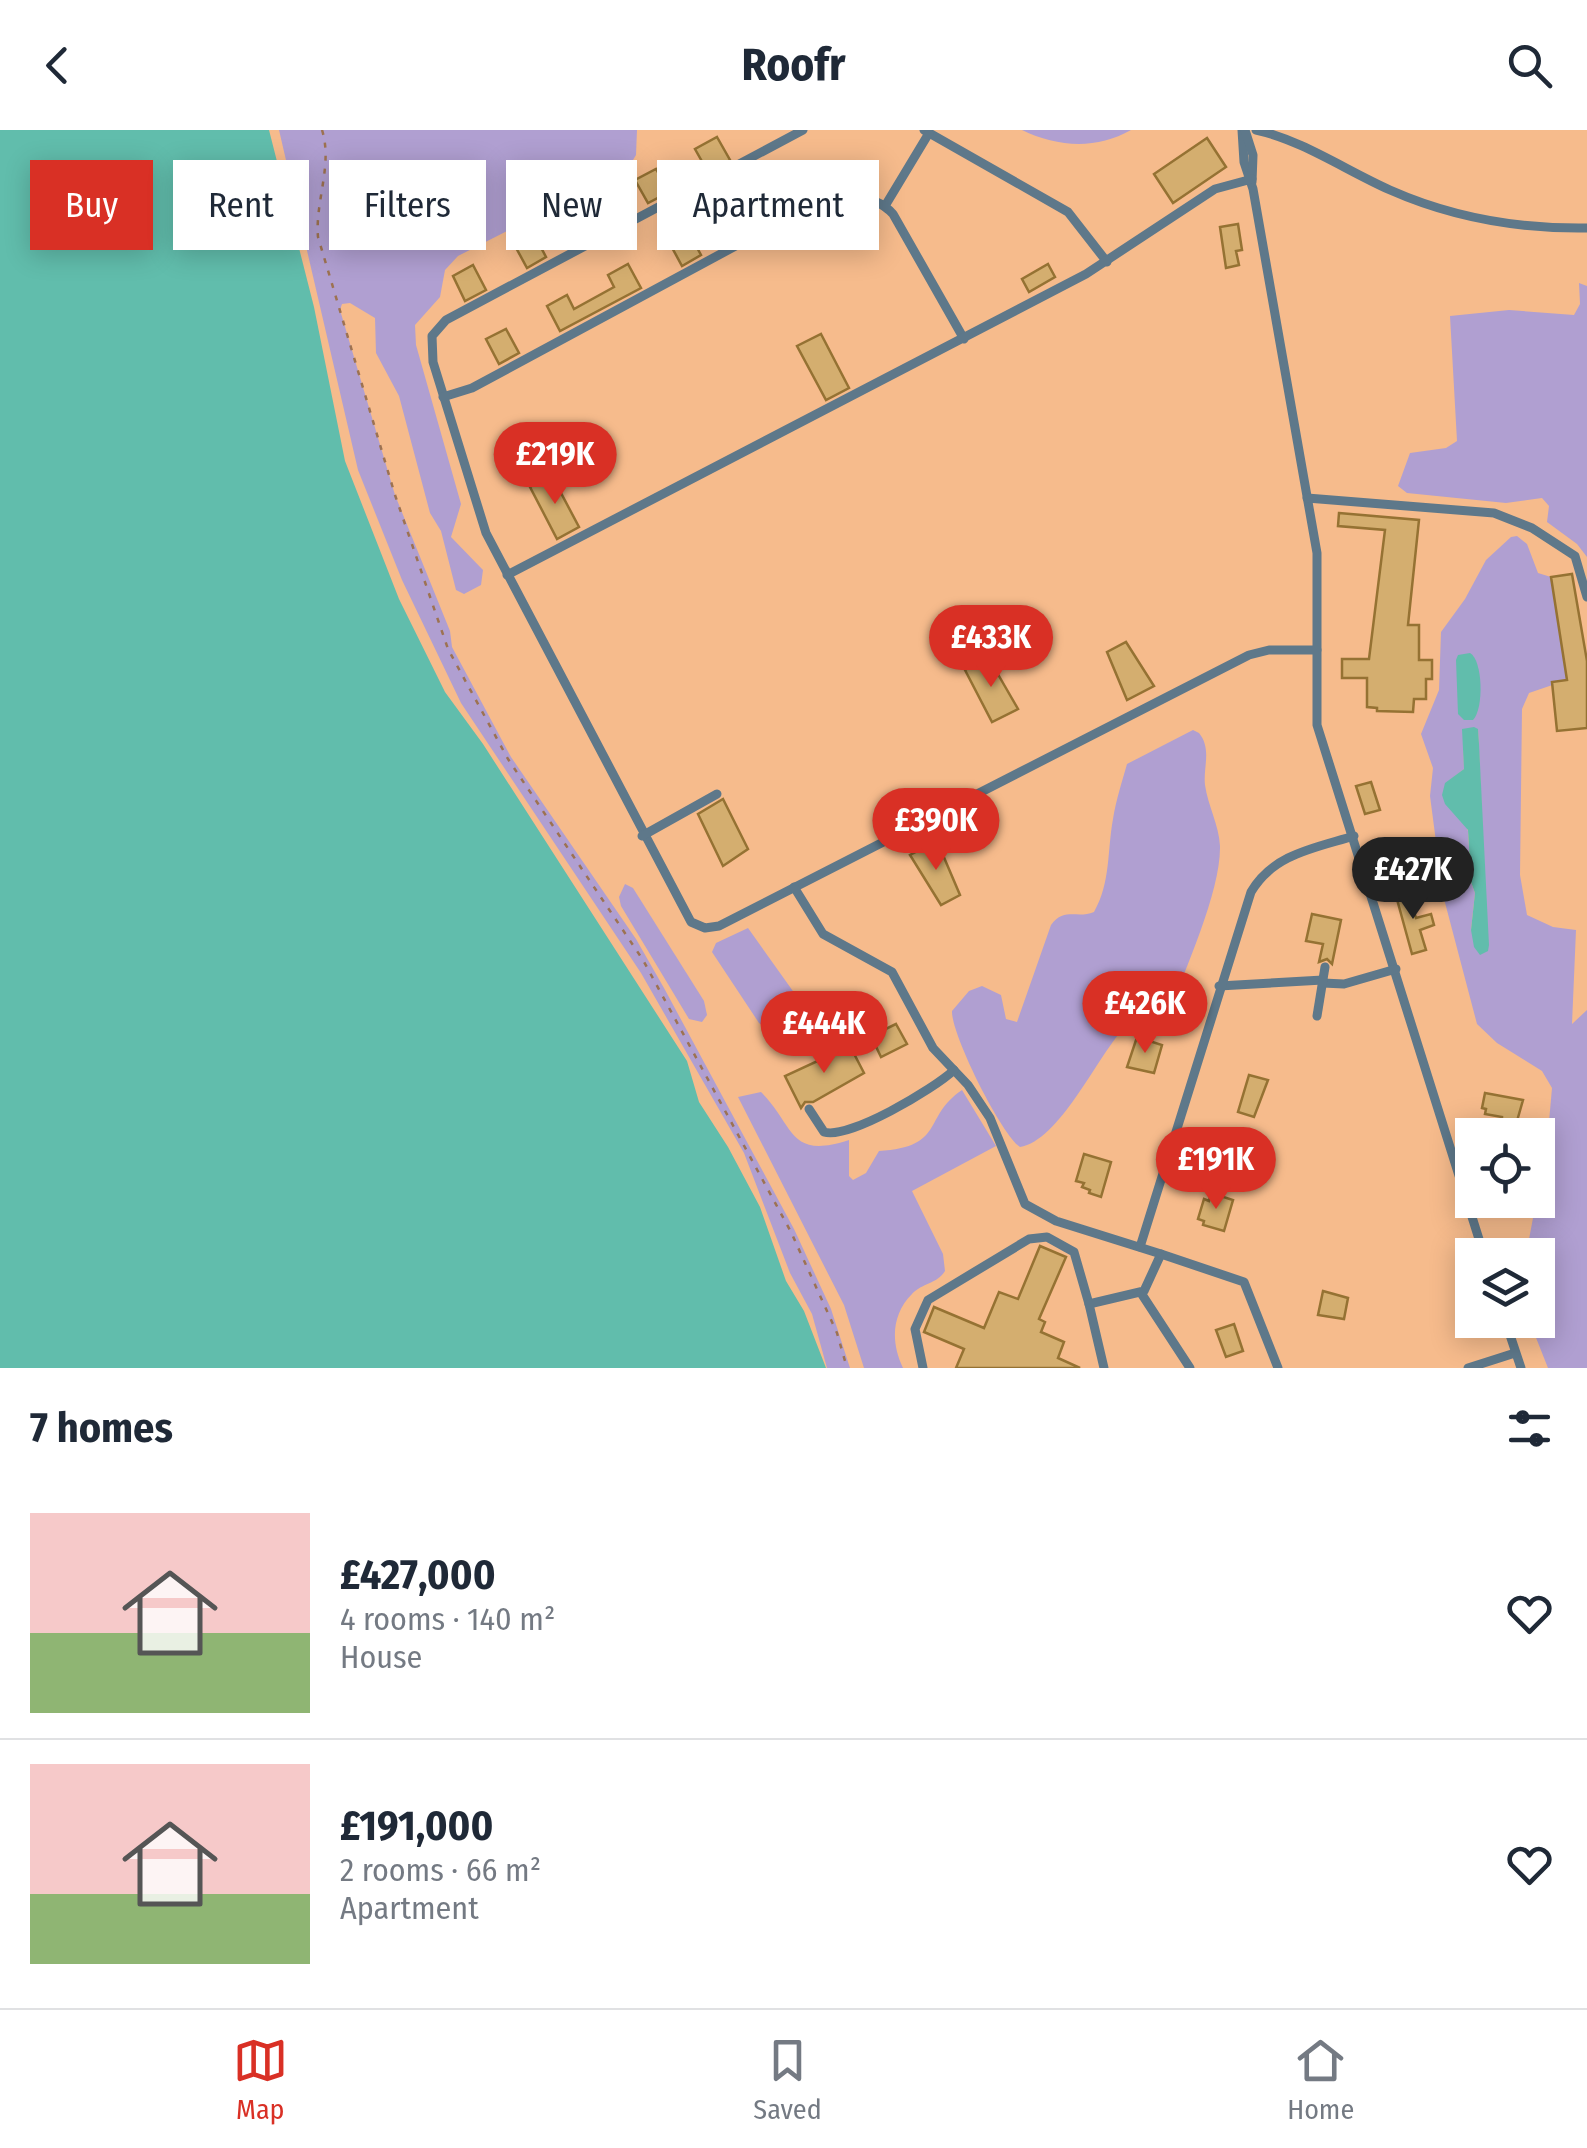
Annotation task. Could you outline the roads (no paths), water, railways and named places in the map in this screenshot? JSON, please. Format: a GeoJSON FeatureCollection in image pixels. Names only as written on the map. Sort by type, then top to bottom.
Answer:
{"type":"FeatureCollection","features":[{"type":"Feature","properties":{"kind":"lane"},"geometry":{"type":"LineString","coordinates":[[803,130],[442,323],[432,336],[431,348],[443,397],[480,517],[685,916],[698,926],[719,926],[1249,655],[1265,650],[1317,650]]}},
{"type":"Feature","properties":{"kind":"lane"},"geometry":{"type":"LineString","coordinates":[[1244,130],[1318,561],[1317,726],[1479,1238]]}},
{"type":"Feature","properties":{"kind":"lane"},"geometry":{"type":"LineString","coordinates":[[1256,130],[1392,191],[1446,209],[1514,224],[1587,228]]}},
{"type":"Feature","properties":{"kind":"lane"},"geometry":{"type":"LineString","coordinates":[[886,206],[926,132],[1063,208],[1088,233],[1107,262]]}},
{"type":"Feature","properties":{"kind":"lane"},"geometry":{"type":"LineString","coordinates":[[507,575],[1107,262],[1215,188],[1252,183]]}},
{"type":"Feature","properties":{"kind":"lane"},"geometry":{"type":"LineString","coordinates":[[443,397],[472,388],[806,208],[828,200],[856,197],[886,206],[964,339]]}},
{"type":"Feature","properties":{"kind":"lane"},"geometry":{"type":"LineString","coordinates":[[1307,498],[1464,509],[1509,518],[1575,556],[1587,597]]}},
{"type":"Feature","properties":{"kind":"lane"},"geometry":{"type":"LineString","coordinates":[[642,836],[718,794]]}},
{"type":"Feature","properties":{"kind":"lane"},"geometry":{"type":"LineString","coordinates":[[1140,1248],[1246,905],[1260,879],[1285,859],[1354,836]]}},
{"type":"Feature","properties":{"kind":"lane"},"geometry":{"type":"LineString","coordinates":[[794,887],[820,931],[892,972],[933,1048],[972,1090],[993,1124],[1025,1204],[1056,1221],[1242,1280],[1278,1368]]}},
{"type":"Feature","properties":{"kind":"lane"},"geometry":{"type":"LineString","coordinates":[[1317,1016],[1326,967]]}},
{"type":"Feature","properties":{"kind":"lane"},"geometry":{"type":"LineString","coordinates":[[1219,986],[1344,984],[1396,968]]}},
{"type":"Feature","properties":{"kind":"lane"},"geometry":{"type":"LineString","coordinates":[[808,1110],[824,1132],[841,1133],[922,1094],[954,1070]]}},
{"type":"Feature","properties":{"kind":"lane"},"geometry":{"type":"LineString","coordinates":[[923,1368],[915,1329],[928,1300],[1030,1239],[1047,1238],[1074,1252],[1104,1368]]}},
{"type":"Feature","properties":{"kind":"lane"},"geometry":{"type":"LineString","coordinates":[[1089,1304],[1141,1293],[1150,1284],[1161,1254]]}},
{"type":"Feature","properties":{"kind":"lane"},"geometry":{"type":"LineString","coordinates":[[1141,1293],[1190,1368]]}},
{"type":"Feature","properties":{"kind":"lane"},"geometry":{"type":"LineString","coordinates":[[1510,1338],[1521,1368]]}},
{"type":"Feature","properties":{"kind":"lane"},"geometry":{"type":"LineString","coordinates":[[1468,1368],[1515,1353]]}},
{"type":"Feature","properties":{"kind":"water"},"geometry":{"type":"Polygon","coordinates":[[[0,130],[269,130],[277,160],[173,160],[173,250],[300,250],[345,461],[399,599],[445,692],[483,744],[687,1061],[699,1102],[760,1207],[786,1281],[804,1311],[826,1368],[0,1368],[0,130]]]}},
{"type":"Feature","properties":{"kind":"water"},"geometry":{"type":"Polygon","coordinates":[[[1470,653],[1478,665],[1480,696],[1473,720],[1464,720],[1458,714],[1456,660],[1458,655],[1470,653]]]}},
{"type":"Feature","properties":{"kind":"water"},"geometry":{"type":"Polygon","coordinates":[[[1462,729],[1478,729],[1489,945],[1488,951],[1480,955],[1471,930],[1475,893],[1468,830],[1442,795],[1445,783],[1464,769],[1462,729]]]}}]}
